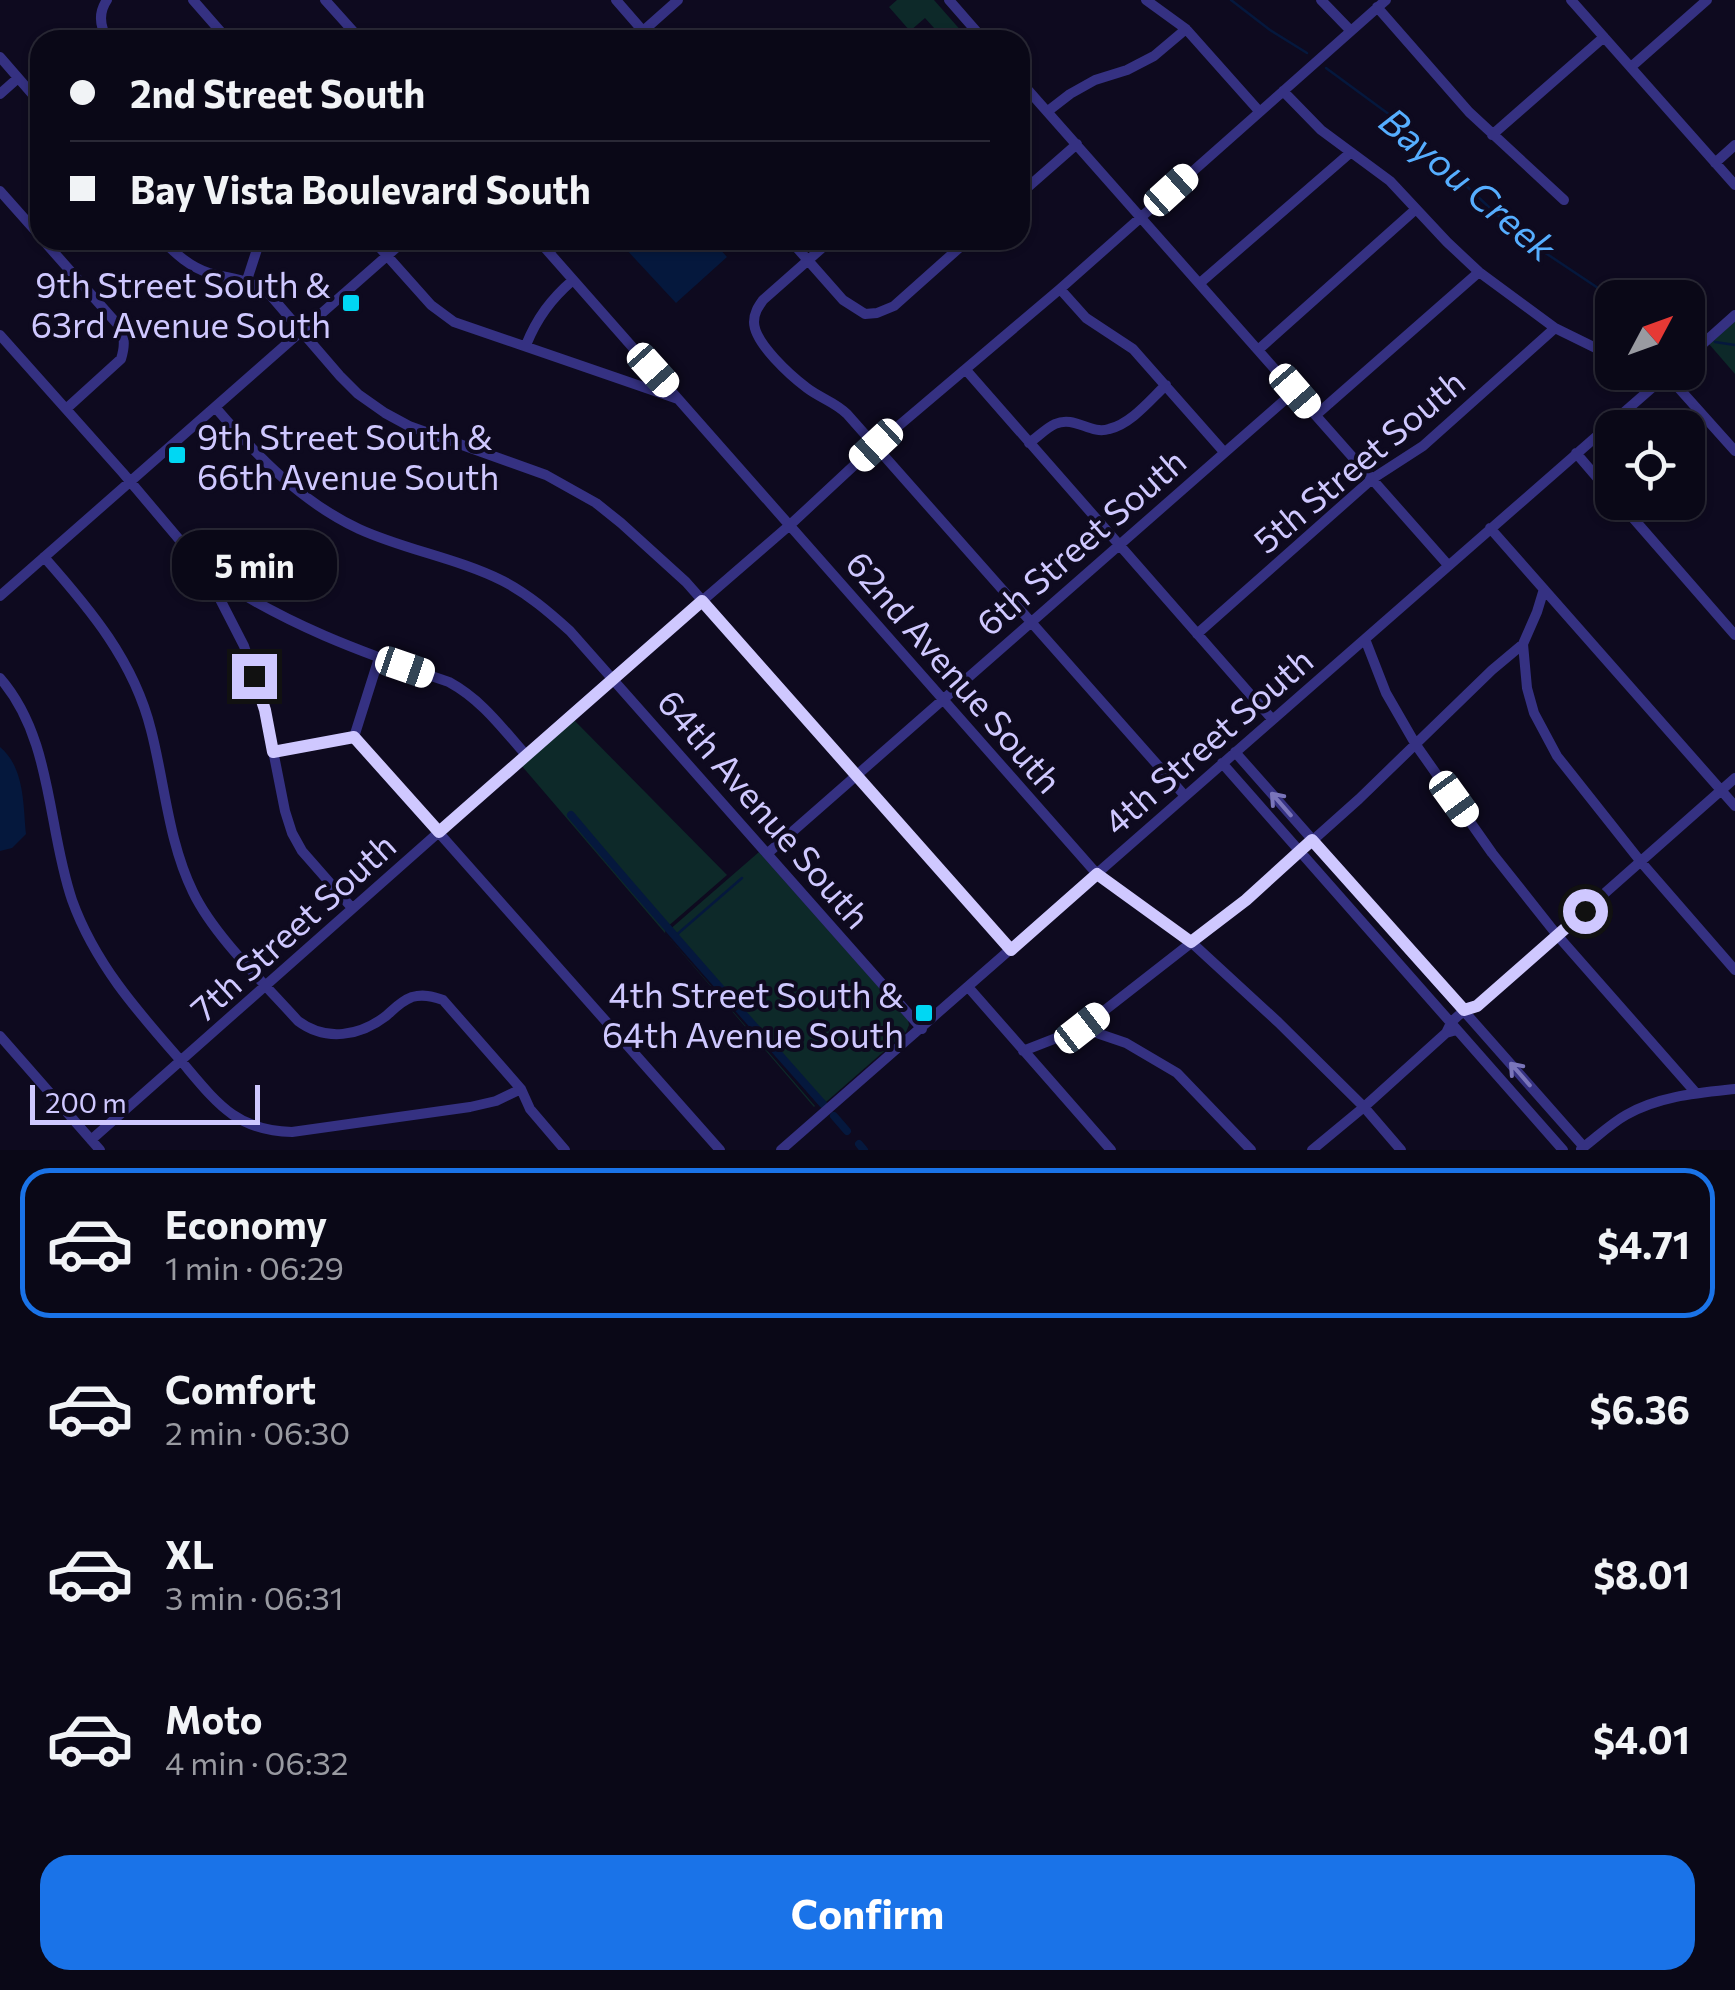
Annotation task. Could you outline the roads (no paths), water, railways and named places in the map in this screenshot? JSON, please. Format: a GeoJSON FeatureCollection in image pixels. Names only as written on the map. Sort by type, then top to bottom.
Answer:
{"type":"FeatureCollection","features":[{"type":"Feature","properties":{"kind":"street"},"geometry":{"type":"LineString","coordinates":[[102,30],[107,0]]}},
{"type":"Feature","properties":{"kind":"street"},"geometry":{"type":"LineString","coordinates":[[193,0],[219,30]]}},
{"type":"Feature","properties":{"kind":"street"},"geometry":{"type":"LineString","coordinates":[[325,0],[352,30]]}},
{"type":"Feature","properties":{"kind":"street"},"geometry":{"type":"LineString","coordinates":[[616,0],[643,30]]}},
{"type":"Feature","properties":{"kind":"street"},"geometry":{"type":"LineString","coordinates":[[645,30],[678,0]]}},
{"type":"Feature","properties":{"kind":"street"},"geometry":{"type":"LineString","coordinates":[[948,0],[975,30]]}},
{"type":"Feature","properties":{"kind":"street"},"geometry":{"type":"LineString","coordinates":[[1146,0],[1186,29],[1260,111]]}},
{"type":"Feature","properties":{"kind":"street"},"geometry":{"type":"LineString","coordinates":[[1321,0],[1350,30]]}},
{"type":"Feature","properties":{"kind":"street"},"geometry":{"type":"LineString","coordinates":[[1571,0],[1735,185]]}},
{"type":"Feature","properties":{"kind":"street"},"geometry":{"type":"LineString","coordinates":[[1631,67],[1706,0]]}},
{"type":"Feature","properties":{"kind":"street"},"geometry":{"type":"LineString","coordinates":[[1381,4],[1492,135],[1564,200]]}},
{"type":"Feature","properties":{"kind":"street","name":"7th Street South"},"geometry":{"type":"LineString","coordinates":[[91,1140],[1381,4]]}},
{"type":"Feature","properties":{"kind":"street"},"geometry":{"type":"LineString","coordinates":[[1048,111],[1095,80],[1154,56],[1186,29]]}},
{"type":"Feature","properties":{"kind":"street"},"geometry":{"type":"LineString","coordinates":[[1492,135],[1604,38]]}},
{"type":"Feature","properties":{"kind":"street"},"geometry":{"type":"LineString","coordinates":[[0,57],[30,92]]}},
{"type":"Feature","properties":{"kind":"street"},"geometry":{"type":"LineString","coordinates":[[0,94],[18,78]]}},
{"type":"Feature","properties":{"kind":"street"},"geometry":{"type":"LineString","coordinates":[[1030,92],[1448,565]]}},
{"type":"Feature","properties":{"kind":"street"},"geometry":{"type":"LineString","coordinates":[[1283,92],[1321,130],[1390,181],[1479,272],[1556,328],[1595,348]]}},
{"type":"Feature","properties":{"kind":"street"},"geometry":{"type":"LineString","coordinates":[[1030,185],[1077,144]]}},
{"type":"Feature","properties":{"kind":"street"},"geometry":{"type":"LineString","coordinates":[[1715,163],[1735,146]]}},
{"type":"Feature","properties":{"kind":"street"},"geometry":{"type":"LineString","coordinates":[[1200,283],[1350,153]]}},
{"type":"Feature","properties":{"kind":"street"},"geometry":{"type":"LineString","coordinates":[[0,191],[30,225]]}},
{"type":"Feature","properties":{"kind":"street"},"geometry":{"type":"LineString","coordinates":[[1258,350],[1416,209]]}},
{"type":"Feature","properties":{"kind":"street"},"geometry":{"type":"LineString","coordinates":[[52,250],[124,336],[121,359],[66,409]]}},
{"type":"Feature","properties":{"kind":"street"},"geometry":{"type":"LineString","coordinates":[[172,250],[207,272],[247,280],[271,296],[349,385],[385,413],[409,426],[546,475],[596,503],[621,523],[686,582],[1011,950]]}},
{"type":"Feature","properties":{"kind":"street"},"geometry":{"type":"LineString","coordinates":[[247,280],[257,250]]}},
{"type":"Feature","properties":{"kind":"street"},"geometry":{"type":"LineString","coordinates":[[382,250],[431,305],[468,328],[679,400]]}},
{"type":"Feature","properties":{"kind":"street"},"geometry":{"type":"LineString","coordinates":[[0,596],[394,250]]}},
{"type":"Feature","properties":{"kind":"street"},"geometry":{"type":"LineString","coordinates":[[799,250],[853,308],[864,314],[894,306],[957,250]]}},
{"type":"Feature","properties":{"kind":"street"},"geometry":{"type":"LineString","coordinates":[[820,250],[763,300],[756,310],[757,334],[785,368],[812,391],[835,402],[876,445],[1185,796]]}},
{"type":"Feature","properties":{"kind":"street","name":"62nd Avenue South"},"geometry":{"type":"LineString","coordinates":[[549,252],[1097,874],[1191,942],[1278,1022],[1402,1150]]}},
{"type":"Feature","properties":{"kind":"street"},"geometry":{"type":"LineString","coordinates":[[1316,416],[1479,272]]}},
{"type":"Feature","properties":{"kind":"street"},"geometry":{"type":"LineString","coordinates":[[526,346],[544,308],[573,280]]}},
{"type":"Feature","properties":{"kind":"street"},"geometry":{"type":"LineString","coordinates":[[1060,289],[1086,318],[1133,349],[1224,452]]}},
{"type":"Feature","properties":{"kind":"street"},"geometry":{"type":"LineString","coordinates":[[1705,342],[1735,316]]}},
{"type":"Feature","properties":{"kind":"street","name":"5th Street South"},"geometry":{"type":"LineString","coordinates":[[1196,634],[1372,479],[1423,446],[1556,328]]}},
{"type":"Feature","properties":{"kind":"street"},"geometry":{"type":"LineString","coordinates":[[0,335],[206,570],[244,646],[265,710],[292,833],[302,851],[352,908]]}},
{"type":"Feature","properties":{"kind":"street"},"geometry":{"type":"LineString","coordinates":[[966,370],[1272,719]]}},
{"type":"Feature","properties":{"kind":"street"},"geometry":{"type":"LineString","coordinates":[[1030,443],[1059,422],[1073,421],[1102,431],[1112,429],[1166,385]]}},
{"type":"Feature","properties":{"kind":"street","name":"4th Street South"},"geometry":{"type":"LineString","coordinates":[[781,1150],[1649,390]]}},
{"type":"Feature","properties":{"kind":"street"},"geometry":{"type":"LineString","coordinates":[[1683,390],[1735,451]]}},
{"type":"Feature","properties":{"kind":"street","name":"6th Street South"},"geometry":{"type":"LineString","coordinates":[[768,853],[1295,391]]}},
{"type":"Feature","properties":{"kind":"street","name":"64th Avenue South"},"geometry":{"type":"LineString","coordinates":[[215,407],[248,446],[330,514],[360,530],[502,581],[570,630],[922,1028]]}},
{"type":"Feature","properties":{"kind":"street"},"geometry":{"type":"LineString","coordinates":[[1576,453],[1595,475]]}},
{"type":"Feature","properties":{"kind":"street"},"geometry":{"type":"LineString","coordinates":[[1635,520],[1735,635]]}},
{"type":"Feature","properties":{"kind":"street"},"geometry":{"type":"LineString","coordinates":[[1490,528],[1735,806]]}},
{"type":"Feature","properties":{"kind":"street"},"geometry":{"type":"LineString","coordinates":[[44,557],[121,654],[151,728],[183,871],[210,921],[298,1022],[330,1035],[360,1032],[414,997],[443,1000],[521,1089],[530,1109],[564,1150]]}},
{"type":"Feature","properties":{"kind":"street"},"geometry":{"type":"LineString","coordinates":[[206,570],[277,616],[324,638],[465,691],[480,702],[526,755]]}},
{"type":"Feature","properties":{"kind":"street"},"geometry":{"type":"LineString","coordinates":[[1023,1051],[1082,1028],[1246,900],[1523,644],[1544,589]]}},
{"type":"Feature","properties":{"kind":"street"},"geometry":{"type":"LineString","coordinates":[[1366,639],[1386,693],[1416,746],[1492,853],[1557,935],[1696,1093]]}},
{"type":"Feature","properties":{"kind":"street"},"geometry":{"type":"LineString","coordinates":[[1523,644],[1527,688],[1541,730],[1557,756],[1641,862],[1735,970]]}},
{"type":"Feature","properties":{"kind":"street"},"geometry":{"type":"LineString","coordinates":[[354,737],[380,658]]}},
{"type":"Feature","properties":{"kind":"street"},"geometry":{"type":"LineString","coordinates":[[0,678],[32,734],[43,767],[64,874],[84,929],[115,983],[232,1116],[272,1132],[292,1132],[470,1107],[521,1089]]}},
{"type":"Feature","properties":{"kind":"street"},"geometry":{"type":"LineString","coordinates":[[273,752],[354,737]]}},
{"type":"Feature","properties":{"kind":"street"},"geometry":{"type":"LineString","coordinates":[[354,737],[720,1150]]}},
{"type":"Feature","properties":{"kind":"street"},"geometry":{"type":"LineString","coordinates":[[1235,752],[1581,1149],[1625,1116],[1664,1100],[1735,1089]]}},
{"type":"Feature","properties":{"kind":"street"},"geometry":{"type":"LineString","coordinates":[[1222,764],[1562,1150]]}},
{"type":"Feature","properties":{"kind":"street"},"geometry":{"type":"LineString","coordinates":[[1312,1150],[1735,778]]}},
{"type":"Feature","properties":{"kind":"street"},"geometry":{"type":"LineString","coordinates":[[968,988],[1111,1150]]}},
{"type":"Feature","properties":{"kind":"street"},"geometry":{"type":"LineString","coordinates":[[1082,1028],[1126,1044],[1176,1072],[1251,1150]]}},
{"type":"Feature","properties":{"kind":"street"},"geometry":{"type":"LineString","coordinates":[[0,1036],[100,1150]]}},
{"type":"Feature","properties":{"kind":"water"},"geometry":{"type":"Polygon","coordinates":[[[627,250],[721,250],[727,257],[676,303],[627,250]]]}},
{"type":"Feature","properties":{"kind":"water"},"geometry":{"type":"Polygon","coordinates":[[[0,747],[18,776],[26,834],[12,848],[0,851],[0,747]]]}},
{"type":"Feature","properties":{"kind":"waterway","name":"Bayou Creek"},"geometry":{"type":"LineString","coordinates":[[1231,0],[1307,53]]}},
{"type":"Feature","properties":{"kind":"waterway","name":"Bayou Creek"},"geometry":{"type":"LineString","coordinates":[[1326,68],[1390,115],[1505,222],[1595,286]]}},
{"type":"Feature","properties":{"kind":"waterway","name":"Bayou Creek"},"geometry":{"type":"LineString","coordinates":[[1715,342],[1735,345]]}},
{"type":"Feature","properties":{"kind":"waterway"},"geometry":{"type":"LineString","coordinates":[[571,815],[823,1104]]}},
{"type":"Feature","properties":{"kind":"waterway"},"geometry":{"type":"LineString","coordinates":[[674,937],[742,878]]}},
{"type":"Feature","properties":{"kind":"waterway"},"geometry":{"type":"LineString","coordinates":[[834,1116],[847,1131]]}},
{"type":"Feature","properties":{"kind":"waterway"},"geometry":{"type":"LineString","coordinates":[[859,1144],[864,1150]]}},
{"type":"Feature","properties":{"kind":"place","name":"9th Street South & 63rd Avenue South"},"geometry":{"type":"Point","coordinates":[351,303]}},
{"type":"Feature","properties":{"kind":"place","name":"9th Street South & 66th Avenue South"},"geometry":{"type":"Point","coordinates":[177,455]}},
{"type":"Feature","properties":{"kind":"place","name":"4th Street South & 64th Avenue South"},"geometry":{"type":"Point","coordinates":[924,1013]}}]}
